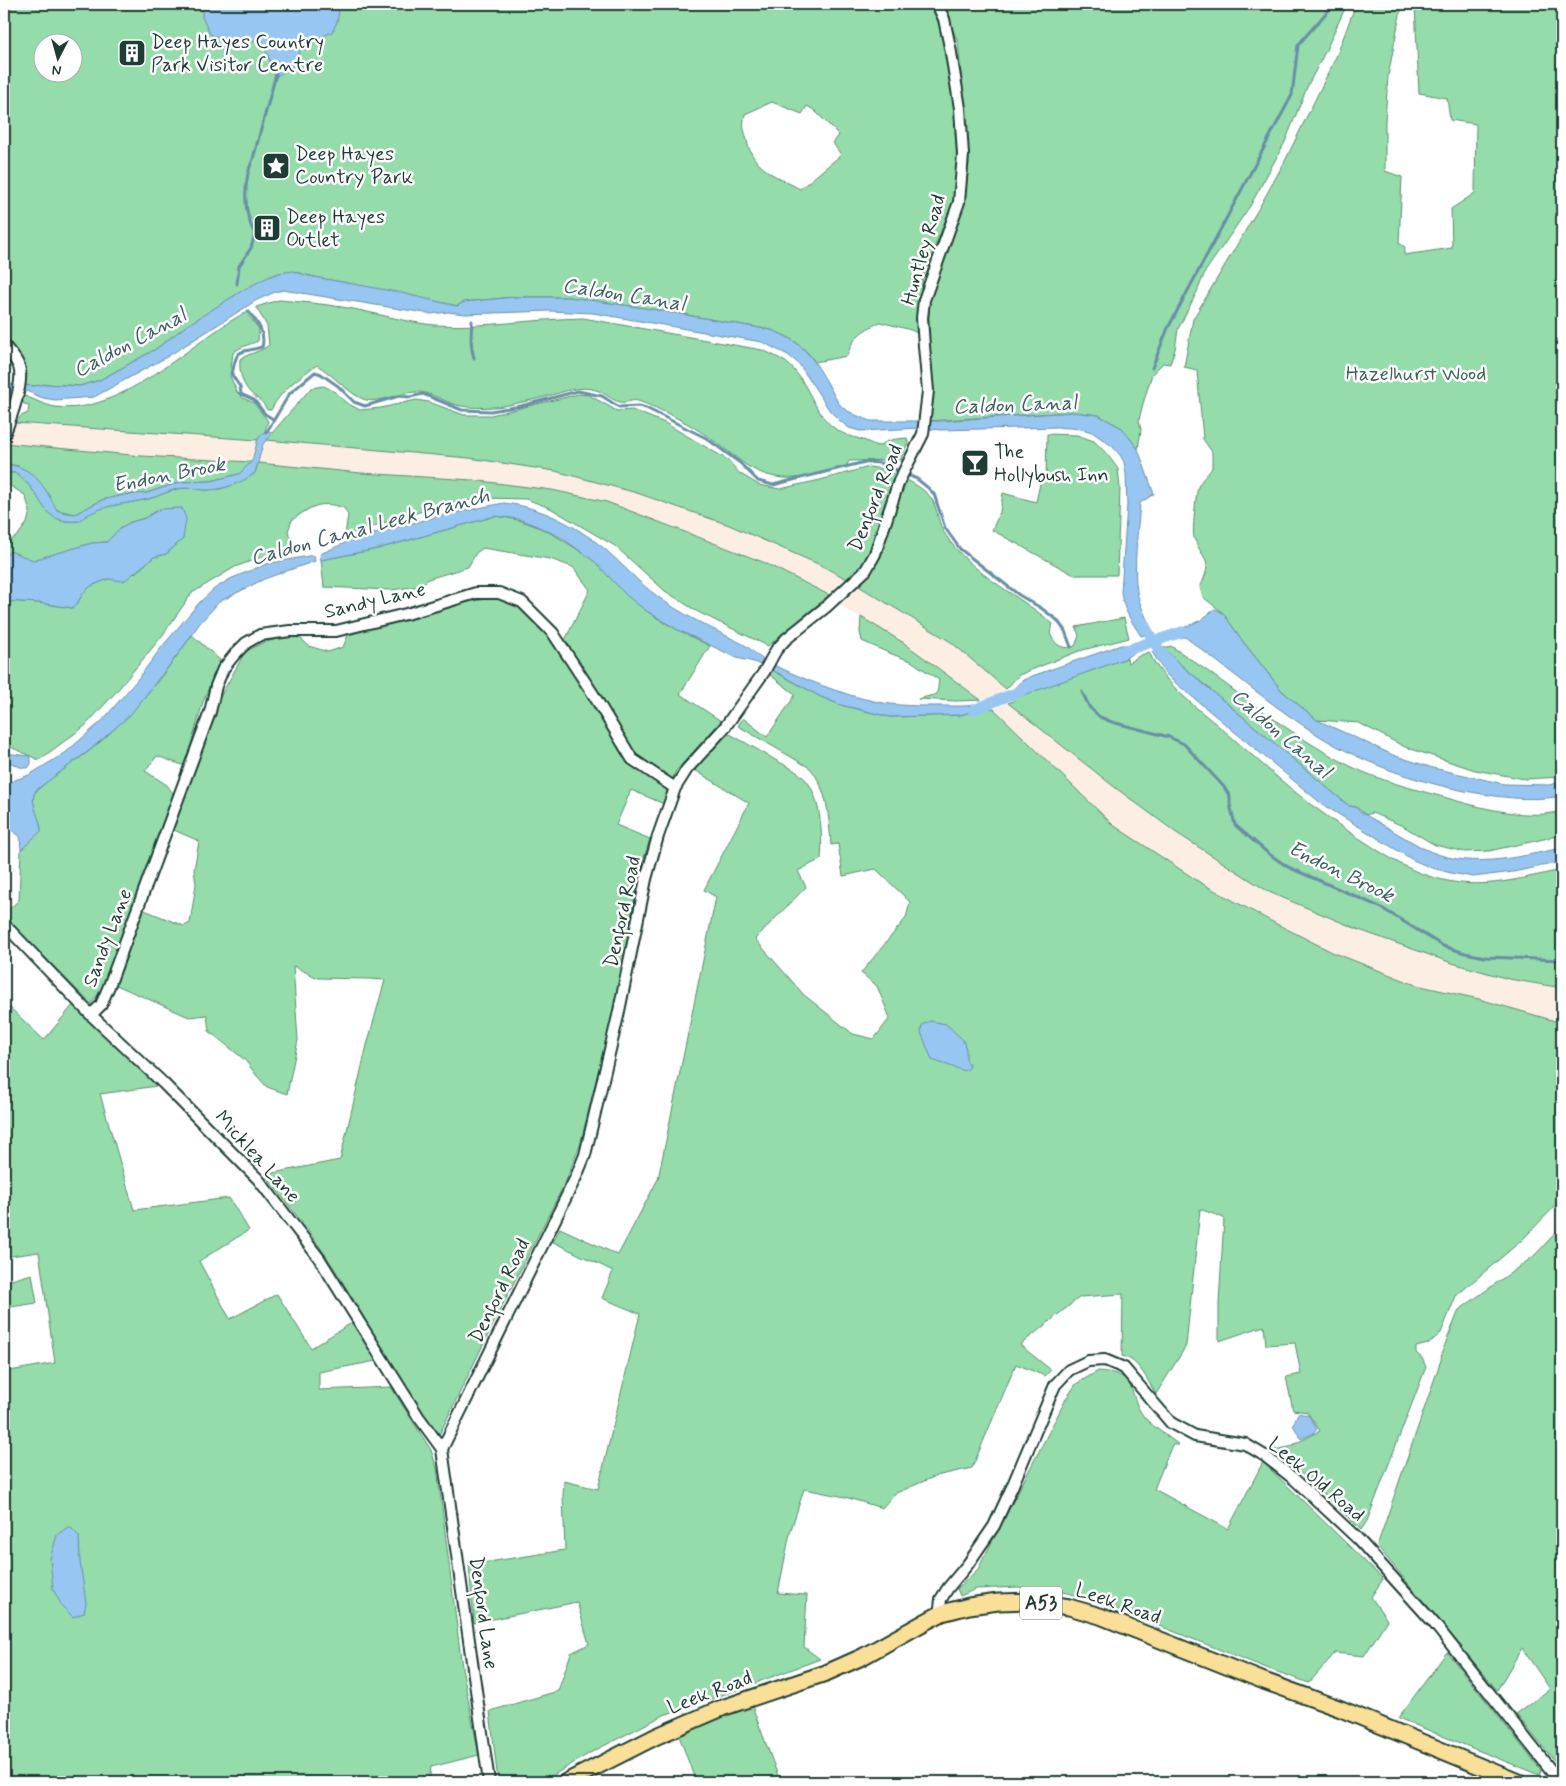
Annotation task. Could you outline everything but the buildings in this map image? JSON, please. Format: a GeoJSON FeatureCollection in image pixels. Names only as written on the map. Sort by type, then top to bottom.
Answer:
{"type":"FeatureCollection","features":[{"type":"Feature","properties":{"kind":"highway","name":"Leek Road"},"geometry":{"type":"LineString","coordinates":[[566,1782],[657,1736],[706,1715],[826,1674],[862,1657],[942,1613],[969,1606],[998,1602],[1031,1602],[1077,1609],[1100,1616],[1264,1681],[1341,1709],[1518,1782]]}},
{"type":"Feature","properties":{"kind":"street","name":"Huntley Road"},"geometry":{"type":"LineString","coordinates":[[923,434],[928,391],[922,318],[924,300],[959,202],[963,155],[960,108],[950,46],[944,19],[937,4]]}},
{"type":"Feature","properties":{"kind":"street"},"geometry":{"type":"LineString","coordinates":[[4,345],[17,362],[20,371],[16,400],[4,435]]}},
{"type":"Feature","properties":{"kind":"street","name":"Denford Road"},"geometry":{"type":"LineString","coordinates":[[442,1449],[576,1177],[584,1155],[618,1016],[646,879],[658,836],[675,788],[686,769],[725,727],[786,639],[834,600],[866,570],[875,554],[899,480],[923,434]]}},
{"type":"Feature","properties":{"kind":"street","name":"Sandy Lane"},"geometry":{"type":"LineString","coordinates":[[91,1015],[101,1005],[109,986],[210,712],[216,686],[223,669],[246,643],[260,635],[290,631],[336,631],[410,613],[476,593],[499,592],[522,602],[553,633],[632,759],[675,788]]}},
{"type":"Feature","properties":{"kind":"street","name":"Micklea Lane"},"geometry":{"type":"LineString","coordinates":[[4,924],[91,1015],[163,1083],[258,1179],[319,1258],[442,1449]]}},
{"type":"Feature","properties":{"kind":"street","name":"Leek Old Road"},"geometry":{"type":"LineString","coordinates":[[942,1613],[940,1608],[941,1599],[994,1526],[1055,1385],[1069,1370],[1088,1361],[1105,1360],[1124,1368],[1172,1423],[1195,1436],[1245,1444],[1266,1456],[1294,1479],[1358,1540],[1433,1622],[1554,1774],[1557,1782]]}},
{"type":"Feature","properties":{"kind":"street","name":"Denford Lane"},"geometry":{"type":"LineString","coordinates":[[442,1449],[489,1782]]}},
{"type":"Feature","properties":{"kind":"shaded area"},"geometry":{"type":"Polygon","coordinates":[[[4,423],[322,444],[469,458],[555,471],[637,493],[729,525],[818,564],[862,587],[951,642],[1007,690],[1001,695],[981,700],[904,643],[849,611],[824,592],[763,562],[607,502],[552,490],[472,480],[361,473],[239,461],[142,456],[4,443],[4,423]]]}},
{"type":"Feature","properties":{"kind":"shaded area"},"geometry":{"type":"Polygon","coordinates":[[[1008,703],[1117,789],[1178,834],[1269,892],[1362,931],[1452,963],[1509,979],[1562,988],[1562,1023],[1479,999],[1416,985],[1332,952],[1201,883],[1113,825],[993,708],[1008,703]]]}},
{"type":"Feature","properties":{"kind":"green space"},"geometry":{"type":"Polygon","coordinates":[[[4,4],[929,4],[935,9],[941,25],[950,71],[958,137],[958,159],[954,198],[923,277],[919,334],[880,322],[859,335],[852,343],[847,356],[815,362],[796,342],[771,330],[664,311],[569,297],[514,297],[464,302],[457,306],[285,272],[279,273],[186,326],[156,349],[100,380],[80,386],[23,385],[24,370],[19,357],[4,343],[4,4]],[[772,102],[745,114],[744,123],[750,151],[754,158],[767,171],[800,189],[841,155],[833,143],[839,135],[814,110],[807,106],[802,114],[772,102]]]}},
{"type":"Feature","properties":{"kind":"green space"},"geometry":{"type":"Polygon","coordinates":[[[942,4],[1347,4],[1308,85],[1285,142],[1250,206],[1205,272],[1178,329],[1175,349],[1170,364],[1163,363],[1152,374],[1139,420],[1141,430],[1138,449],[1122,428],[1098,415],[1072,412],[928,421],[934,390],[929,334],[929,299],[964,202],[969,163],[958,42],[942,4]]]}},
{"type":"Feature","properties":{"kind":"green space","name":"Hazelhurst Wood"},"geometry":{"type":"Polygon","coordinates":[[[1356,4],[1402,4],[1388,76],[1385,121],[1385,171],[1402,177],[1399,243],[1405,247],[1404,255],[1452,248],[1451,209],[1475,193],[1476,124],[1450,120],[1447,98],[1419,93],[1415,4],[1562,4],[1562,777],[1525,779],[1475,770],[1405,747],[1359,723],[1317,720],[1282,691],[1223,613],[1203,597],[1200,588],[1207,565],[1194,538],[1194,513],[1200,482],[1212,468],[1212,452],[1203,439],[1197,370],[1184,367],[1193,319],[1285,161],[1336,57],[1356,4]]]}},
{"type":"Feature","properties":{"kind":"green space"},"geometry":{"type":"Polygon","coordinates":[[[279,300],[359,310],[434,325],[453,326],[583,318],[762,350],[791,366],[800,377],[823,417],[837,430],[878,446],[896,439],[907,438],[908,442],[901,460],[849,461],[847,465],[821,474],[809,477],[783,478],[758,472],[700,431],[666,413],[638,401],[617,401],[596,390],[584,388],[503,406],[477,408],[456,405],[419,392],[369,400],[363,399],[351,392],[317,365],[291,384],[271,410],[267,410],[263,403],[244,384],[240,369],[240,359],[269,345],[267,326],[256,307],[279,300]]]}},
{"type":"Feature","properties":{"kind":"green space"},"geometry":{"type":"Polygon","coordinates":[[[246,312],[259,329],[258,341],[242,347],[233,353],[230,376],[237,392],[243,398],[254,403],[268,421],[265,431],[257,440],[15,423],[21,416],[28,413],[29,405],[24,404],[21,397],[24,396],[56,407],[81,407],[106,400],[130,389],[155,374],[246,312]]]}},
{"type":"Feature","properties":{"kind":"green space"},"geometry":{"type":"Polygon","coordinates":[[[324,386],[337,393],[345,402],[360,410],[381,408],[416,400],[429,402],[464,415],[491,415],[579,394],[589,395],[617,411],[632,410],[665,423],[728,460],[739,473],[759,485],[780,489],[869,467],[883,469],[896,475],[880,516],[871,547],[862,565],[847,579],[818,564],[729,525],[637,493],[555,471],[469,458],[266,440],[311,388],[324,386]]]}},
{"type":"Feature","properties":{"kind":"green space"},"geometry":{"type":"Polygon","coordinates":[[[1047,434],[1077,435],[1094,441],[1118,469],[1120,488],[1117,575],[1074,575],[992,530],[1000,512],[1003,493],[1036,502],[1041,479],[1046,479],[1047,434]]]}},
{"type":"Feature","properties":{"kind":"green space"},"geometry":{"type":"Polygon","coordinates":[[[4,443],[142,456],[251,462],[239,474],[211,481],[180,482],[147,493],[124,495],[102,500],[75,514],[57,510],[19,466],[4,464],[4,443]]]}},
{"type":"Feature","properties":{"kind":"green space"},"geometry":{"type":"Polygon","coordinates":[[[258,463],[361,473],[472,480],[552,490],[607,502],[763,562],[829,595],[768,646],[698,612],[665,591],[615,546],[550,508],[526,499],[484,498],[442,505],[345,535],[348,515],[344,508],[329,505],[316,506],[292,520],[288,531],[293,550],[275,552],[235,567],[192,593],[162,636],[85,726],[39,760],[4,744],[4,601],[40,603],[72,608],[91,586],[108,579],[135,573],[154,557],[166,554],[183,539],[160,509],[145,518],[120,528],[108,542],[92,543],[33,561],[10,551],[4,558],[4,545],[18,535],[27,523],[30,511],[25,495],[4,482],[4,473],[16,473],[61,521],[79,521],[87,514],[104,507],[149,499],[176,489],[220,489],[255,473],[258,463]]]}},
{"type":"Feature","properties":{"kind":"green space"},"geometry":{"type":"Polygon","coordinates":[[[903,478],[931,497],[945,534],[968,561],[995,583],[1053,624],[1050,633],[1057,644],[1063,647],[1075,646],[1079,636],[1076,627],[1124,618],[1129,638],[1079,651],[1019,675],[1006,689],[951,642],[857,585],[872,571],[881,549],[903,478]]]}},
{"type":"Feature","properties":{"kind":"green space"},"geometry":{"type":"Polygon","coordinates":[[[495,516],[527,523],[547,531],[566,542],[592,559],[644,609],[710,646],[680,694],[721,721],[676,771],[672,780],[643,764],[632,752],[564,642],[590,590],[573,567],[550,559],[483,548],[476,553],[468,567],[428,579],[421,586],[391,590],[324,587],[321,560],[377,549],[495,516]]]}},
{"type":"Feature","properties":{"kind":"green space"},"geometry":{"type":"Polygon","coordinates":[[[500,597],[520,605],[538,623],[562,651],[610,731],[668,787],[664,804],[631,790],[616,825],[650,839],[639,874],[615,1005],[580,1145],[566,1181],[439,1435],[410,1394],[324,1253],[266,1176],[340,1160],[367,1045],[385,980],[318,978],[293,966],[298,1040],[287,1094],[267,1087],[245,1060],[209,1031],[207,1015],[189,1017],[114,984],[142,909],[184,926],[190,923],[196,884],[194,870],[199,841],[169,828],[209,732],[220,697],[245,652],[262,643],[290,636],[300,638],[309,646],[328,652],[343,647],[348,635],[448,605],[500,597]]]}},
{"type":"Feature","properties":{"kind":"green space"},"geometry":{"type":"Polygon","coordinates":[[[861,617],[904,643],[981,700],[918,699],[937,694],[939,680],[911,661],[862,641],[860,632],[861,617]]]}},
{"type":"Feature","properties":{"kind":"green space"},"geometry":{"type":"Polygon","coordinates":[[[192,635],[220,660],[203,702],[185,766],[157,756],[145,771],[167,785],[175,796],[108,981],[91,1004],[7,919],[6,912],[19,900],[21,850],[41,830],[33,803],[34,794],[103,740],[131,712],[157,682],[192,635]]]}},
{"type":"Feature","properties":{"kind":"green space"},"geometry":{"type":"Polygon","coordinates":[[[1171,646],[1303,739],[1350,766],[1375,777],[1401,785],[1494,810],[1522,814],[1562,811],[1562,835],[1489,851],[1465,852],[1435,845],[1403,826],[1372,813],[1366,815],[1356,807],[1349,806],[1181,665],[1164,648],[1171,646]]]}},
{"type":"Feature","properties":{"kind":"green space"},"geometry":{"type":"Polygon","coordinates":[[[1149,652],[1164,676],[1184,697],[1287,785],[1339,825],[1402,865],[1422,874],[1443,880],[1474,884],[1503,882],[1562,870],[1562,988],[1509,979],[1452,963],[1362,931],[1269,892],[1178,834],[1117,789],[1008,703],[1014,701],[1012,698],[1127,658],[1128,663],[1149,652]]]}},
{"type":"Feature","properties":{"kind":"green space"},"geometry":{"type":"Polygon","coordinates":[[[772,670],[821,697],[841,705],[890,717],[960,715],[988,707],[990,709],[993,708],[1113,825],[1201,883],[1332,952],[1416,985],[1479,999],[1562,1023],[1562,1199],[1522,1240],[1456,1296],[1441,1333],[1428,1344],[1416,1347],[1416,1353],[1422,1358],[1426,1367],[1367,1521],[1361,1530],[1318,1488],[1278,1454],[1269,1451],[1289,1447],[1320,1431],[1307,1412],[1293,1410],[1286,1377],[1301,1374],[1295,1343],[1266,1345],[1264,1326],[1219,1341],[1219,1304],[1224,1218],[1200,1209],[1186,1346],[1156,1394],[1138,1366],[1122,1356],[1123,1294],[1080,1297],[1020,1345],[1051,1370],[1045,1376],[1016,1364],[972,1468],[936,1476],[894,1494],[882,1508],[845,1497],[804,1489],[790,1533],[778,1593],[807,1595],[804,1647],[820,1659],[664,1715],[590,1753],[542,1782],[498,1782],[490,1711],[558,1691],[571,1653],[589,1644],[577,1602],[474,1623],[469,1565],[565,1550],[564,1481],[598,1489],[640,1314],[602,1298],[613,1271],[553,1242],[560,1228],[618,1255],[658,1179],[716,897],[704,890],[749,803],[693,769],[727,735],[730,734],[793,769],[803,777],[811,787],[820,818],[821,859],[798,871],[806,887],[755,939],[804,995],[853,1034],[874,1039],[890,1018],[877,986],[861,973],[906,918],[910,902],[876,869],[843,876],[838,844],[831,845],[824,795],[810,768],[738,726],[743,718],[767,737],[794,697],[795,694],[770,675],[772,670]]]}},
{"type":"Feature","properties":{"kind":"green space"},"geometry":{"type":"Polygon","coordinates":[[[4,1002],[44,1040],[73,1005],[157,1086],[100,1094],[134,1210],[229,1198],[249,1230],[199,1261],[230,1319],[277,1294],[311,1348],[353,1322],[376,1361],[319,1372],[319,1390],[391,1387],[431,1450],[437,1468],[462,1667],[479,1755],[431,1767],[429,1782],[4,1782],[4,1372],[55,1363],[39,1252],[4,1257],[4,1002]]]}},
{"type":"Feature","properties":{"kind":"green space"},"geometry":{"type":"Polygon","coordinates":[[[1562,1226],[1562,1770],[1516,1714],[1550,1689],[1522,1648],[1497,1690],[1377,1546],[1441,1360],[1442,1352],[1459,1310],[1534,1256],[1562,1226]]]}},
{"type":"Feature","properties":{"kind":"green space"},"geometry":{"type":"Polygon","coordinates":[[[32,1274],[37,1303],[4,1308],[4,1282],[32,1274]]]}},
{"type":"Feature","properties":{"kind":"green space"},"geometry":{"type":"Polygon","coordinates":[[[1098,1371],[1121,1376],[1127,1381],[1145,1418],[1179,1445],[1172,1445],[1154,1489],[1228,1529],[1263,1462],[1383,1579],[1371,1597],[1387,1620],[1364,1656],[1335,1653],[1309,1683],[1091,1599],[1054,1590],[1018,1587],[976,1589],[960,1596],[957,1589],[978,1569],[1066,1399],[1076,1384],[1098,1371]]]}},
{"type":"Feature","properties":{"kind":"green space"},"geometry":{"type":"Polygon","coordinates":[[[1447,1652],[1541,1770],[1539,1775],[1398,1718],[1447,1652]]]}},
{"type":"Feature","properties":{"kind":"green space"},"geometry":{"type":"Polygon","coordinates":[[[752,1706],[778,1776],[762,1782],[696,1782],[678,1733],[752,1706]]]}},
{"type":"Feature","properties":{"kind":"water"},"geometry":{"type":"Polygon","coordinates":[[[203,4],[340,4],[337,22],[332,32],[312,41],[305,50],[300,49],[297,64],[275,77],[263,41],[231,43],[210,34],[202,17],[203,4]]]}},
{"type":"Feature","properties":{"kind":"water"},"geometry":{"type":"Polygon","coordinates":[[[293,271],[309,276],[397,292],[457,306],[464,302],[514,297],[569,297],[771,330],[791,339],[805,351],[817,365],[842,407],[870,421],[939,421],[1072,412],[1098,415],[1122,428],[1138,449],[1154,494],[1140,503],[1136,548],[1138,597],[1153,632],[1141,636],[1128,615],[1122,598],[1127,505],[1126,474],[1124,462],[1112,446],[1092,432],[1082,429],[1057,427],[941,430],[920,428],[860,431],[849,428],[830,411],[799,364],[788,355],[762,342],[593,313],[550,311],[465,314],[448,312],[431,314],[283,290],[257,300],[165,358],[94,397],[55,400],[43,398],[26,391],[4,391],[4,384],[80,386],[100,380],[156,349],[186,326],[245,289],[268,277],[293,271]]]}},
{"type":"Feature","properties":{"kind":"water"},"geometry":{"type":"Polygon","coordinates":[[[265,431],[273,433],[263,444],[255,473],[244,480],[231,486],[217,489],[177,489],[152,498],[103,508],[79,521],[67,521],[51,515],[20,475],[4,473],[4,464],[31,473],[42,485],[57,510],[75,514],[102,500],[124,495],[147,493],[180,482],[211,481],[239,474],[252,461],[258,439],[265,431]]]}},
{"type":"Feature","properties":{"kind":"water"},"geometry":{"type":"Polygon","coordinates":[[[504,503],[545,513],[571,526],[595,541],[657,596],[677,610],[746,646],[764,660],[806,679],[849,695],[886,703],[908,706],[956,706],[984,703],[988,707],[960,715],[890,717],[841,705],[821,697],[780,674],[754,662],[737,658],[678,630],[645,610],[626,595],[594,561],[562,538],[518,519],[495,516],[377,549],[321,560],[320,554],[354,539],[438,516],[504,503]]]}},
{"type":"Feature","properties":{"kind":"water"},"geometry":{"type":"Polygon","coordinates":[[[182,508],[186,519],[183,539],[166,554],[154,557],[124,581],[108,579],[91,586],[72,608],[40,603],[4,601],[4,558],[10,551],[33,560],[92,543],[107,542],[120,528],[131,522],[145,518],[160,509],[182,508]]]}},
{"type":"Feature","properties":{"kind":"water"},"geometry":{"type":"Polygon","coordinates":[[[314,555],[315,561],[264,579],[219,602],[200,623],[130,715],[90,750],[36,790],[33,800],[41,831],[21,850],[20,836],[4,825],[4,784],[29,775],[65,753],[102,721],[198,604],[214,589],[230,579],[266,564],[314,555]]]}},
{"type":"Feature","properties":{"kind":"water"},"geometry":{"type":"Polygon","coordinates":[[[1215,609],[1223,613],[1282,691],[1317,720],[1393,755],[1433,768],[1504,784],[1550,785],[1562,781],[1562,796],[1526,799],[1465,791],[1404,775],[1346,751],[1294,719],[1185,637],[1169,640],[1167,635],[1201,620],[1215,609]]]}},
{"type":"Feature","properties":{"kind":"water"},"geometry":{"type":"Polygon","coordinates":[[[1121,645],[1136,645],[1138,650],[1124,659],[1024,695],[1012,698],[1009,693],[1023,680],[1032,676],[1121,645]]]}},
{"type":"Feature","properties":{"kind":"water"},"geometry":{"type":"Polygon","coordinates":[[[1164,648],[1181,665],[1349,806],[1356,807],[1360,812],[1423,848],[1457,859],[1492,860],[1562,848],[1562,862],[1513,872],[1473,877],[1432,868],[1413,860],[1322,804],[1172,680],[1165,673],[1152,652],[1164,648]]]}},
{"type":"Feature","properties":{"kind":"water"},"geometry":{"type":"Polygon","coordinates":[[[4,753],[29,756],[31,764],[28,768],[25,768],[4,760],[4,753]]]}},
{"type":"Feature","properties":{"kind":"water"},"geometry":{"type":"Polygon","coordinates":[[[930,1021],[946,1024],[963,1040],[966,1049],[966,1059],[970,1067],[965,1071],[932,1060],[921,1032],[922,1025],[930,1021]]]}},
{"type":"Feature","properties":{"kind":"water"},"geometry":{"type":"Polygon","coordinates":[[[1298,1413],[1308,1415],[1317,1429],[1314,1433],[1301,1439],[1293,1425],[1298,1413]]]}},
{"type":"Feature","properties":{"kind":"water"},"geometry":{"type":"Polygon","coordinates":[[[69,1526],[79,1536],[80,1562],[86,1603],[84,1613],[73,1617],[62,1606],[53,1589],[50,1559],[57,1535],[69,1526]]]}},
{"type":"Feature","properties":{"kind":"waterway"},"geometry":{"type":"LineString","coordinates":[[1152,368],[1168,328],[1292,95],[1298,45],[1334,4]]}},
{"type":"Feature","properties":{"kind":"waterway"},"geometry":{"type":"LineString","coordinates":[[237,284],[239,266],[251,248],[255,234],[246,207],[247,177],[276,74]]}},
{"type":"Feature","properties":{"kind":"waterway"},"geometry":{"type":"LineString","coordinates":[[248,311],[262,332],[262,347],[239,353],[235,360],[232,375],[240,387],[241,394],[254,400],[265,414],[273,419]]}},
{"type":"Feature","properties":{"kind":"waterway"},"geometry":{"type":"LineString","coordinates":[[472,321],[471,344],[474,358]]}},
{"type":"Feature","properties":{"kind":"waterway","name":"Endon Brook"},"geometry":{"type":"LineString","coordinates":[[266,433],[290,393],[315,372],[338,386],[354,402],[365,406],[399,396],[410,397],[423,394],[462,410],[491,411],[521,406],[578,391],[602,396],[619,407],[639,406],[646,408],[706,438],[740,463],[758,481],[773,485],[865,462],[880,463],[917,479],[927,487],[934,494],[945,528],[960,549],[1019,595],[1057,620],[1065,631],[1071,647]]}},
{"type":"Feature","properties":{"kind":"waterway","name":"Caldon Canal Leek Branch"},"geometry":{"type":"LineString","coordinates":[[1141,620],[1159,650],[1169,661]]}},
{"type":"Feature","properties":{"kind":"waterway","name":"Caldon Canal Leek Branch"},"geometry":{"type":"LineString","coordinates":[[1124,651],[1182,632]]}},
{"type":"Feature","properties":{"kind":"waterway"},"geometry":{"type":"LineString","coordinates":[[973,710],[1023,690]]}},
{"type":"Feature","properties":{"kind":"waterway","name":"Endon Brook"},"geometry":{"type":"LineString","coordinates":[[1082,692],[1090,708],[1100,717],[1169,737],[1184,744],[1224,787],[1230,797],[1235,825],[1269,854],[1288,867],[1380,907],[1443,946],[1485,957],[1562,960]]}},
{"type":"Feature","properties":{"kind":"place","name":"Deep Hayes Country Park Visitor Centre"},"geometry":{"type":"Point","coordinates":[132,53]}},
{"type":"Feature","properties":{"kind":"place","name":"Deep Hayes Country Park"},"geometry":{"type":"Point","coordinates":[276,166]}},
{"type":"Feature","properties":{"kind":"place","name":"Deep Hayes Outlet"},"geometry":{"type":"Point","coordinates":[267,228]}},
{"type":"Feature","properties":{"kind":"place","name":"The Hollybush Inn"},"geometry":{"type":"Point","coordinates":[975,463]}},
{"type":"Feature","properties":{"kind":"water label","name":"Caldon Canal"},"geometry":{"type":"Point","coordinates":[624,295]}},
{"type":"Feature","properties":{"kind":"water label","name":"Caldon Canal"},"geometry":{"type":"Point","coordinates":[130,343]}},
{"type":"Feature","properties":{"kind":"water label","name":"Caldon Canal"},"geometry":{"type":"Point","coordinates":[1015,405]}},
{"type":"Feature","properties":{"kind":"water label","name":"Caldon Canal"},"geometry":{"type":"Point","coordinates":[1281,734]}}]}
